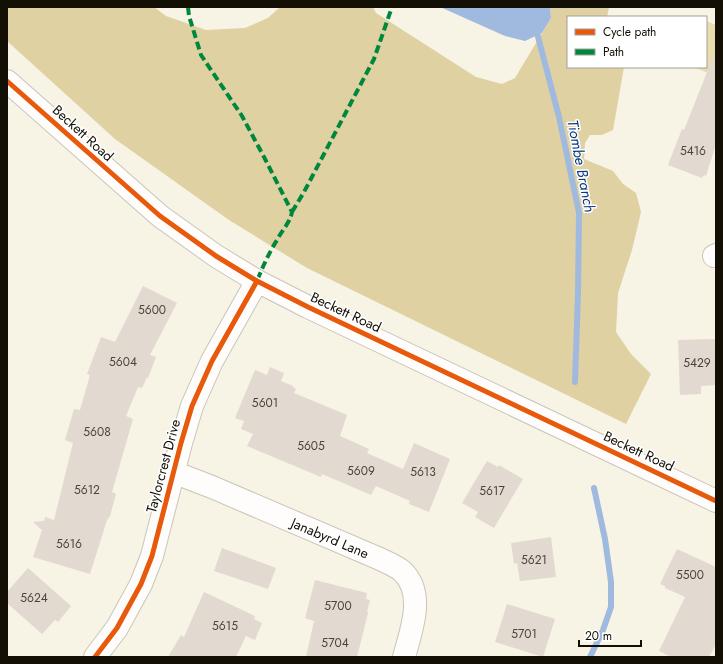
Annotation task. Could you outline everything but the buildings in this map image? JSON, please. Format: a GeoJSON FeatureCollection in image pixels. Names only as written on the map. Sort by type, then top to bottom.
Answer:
{"type":"FeatureCollection","features":[{"type":"Feature","properties":{"kind":"street","name":"Beckett Road"},"geometry":{"type":"LineString","coordinates":[[7,81],[160,216],[205,249],[257,281],[302,304],[716,501]]}},
{"type":"Feature","properties":{"kind":"street","name":"Taylorcrest Drive"},"geometry":{"type":"LineString","coordinates":[[95,657],[117,628],[140,584],[152,556],[186,425],[201,384],[223,341],[257,281]]}},
{"type":"Feature","properties":{"kind":"street","name":"Janabyrd Lane"},"geometry":{"type":"LineString","coordinates":[[173,472],[212,487],[366,553],[394,566],[402,572],[408,578],[412,587],[415,602],[414,616],[404,657]]}},
{"type":"Feature","properties":{"kind":"shaded area"},"geometry":{"type":"Polygon","coordinates":[[[7,7],[154,7],[166,16],[206,30],[245,28],[268,18],[280,7],[373,7],[376,13],[476,77],[502,84],[515,78],[551,18],[550,7],[609,7],[607,16],[567,16],[567,68],[624,68],[613,130],[602,135],[590,135],[585,143],[584,159],[613,171],[623,184],[636,193],[641,212],[632,250],[618,293],[616,332],[631,354],[651,374],[626,424],[307,268],[229,220],[115,139],[7,41],[7,7]]]}},
{"type":"Feature","properties":{"kind":"shaded area"},"geometry":{"type":"Polygon","coordinates":[[[707,21],[716,25],[716,76],[696,68],[707,68],[707,21]]]}},
{"type":"Feature","properties":{"kind":"water"},"geometry":{"type":"Polygon","coordinates":[[[440,7],[550,7],[551,18],[542,33],[525,41],[505,36],[440,7]]]}},
{"type":"Feature","properties":{"kind":"waterway","name":"Tiombe Branch"},"geometry":{"type":"LineString","coordinates":[[536,29],[559,117],[579,213],[575,382]]}},
{"type":"Feature","properties":{"kind":"waterway","name":"Tiombe Branch"},"geometry":{"type":"LineString","coordinates":[[590,657],[603,630],[611,607],[611,582],[605,539],[594,488]]}},
{"type":"Feature","properties":{"kind":"marked path"},"geometry":{"type":"LineString","coordinates":[[188,7],[189,16],[201,55],[242,116],[292,212],[288,223],[279,236],[257,281]]}},
{"type":"Feature","properties":{"kind":"marked path"},"geometry":{"type":"LineString","coordinates":[[292,212],[374,59],[392,7]]}},
{"type":"Feature","properties":{"kind":"cycle path"},"geometry":{"type":"LineString","coordinates":[[7,81],[160,216],[216,256],[257,281],[308,307],[716,501]]}},
{"type":"Feature","properties":{"kind":"cycle path"},"geometry":{"type":"LineString","coordinates":[[95,657],[117,628],[141,584],[152,556],[192,406],[212,361],[257,281]]}}]}
